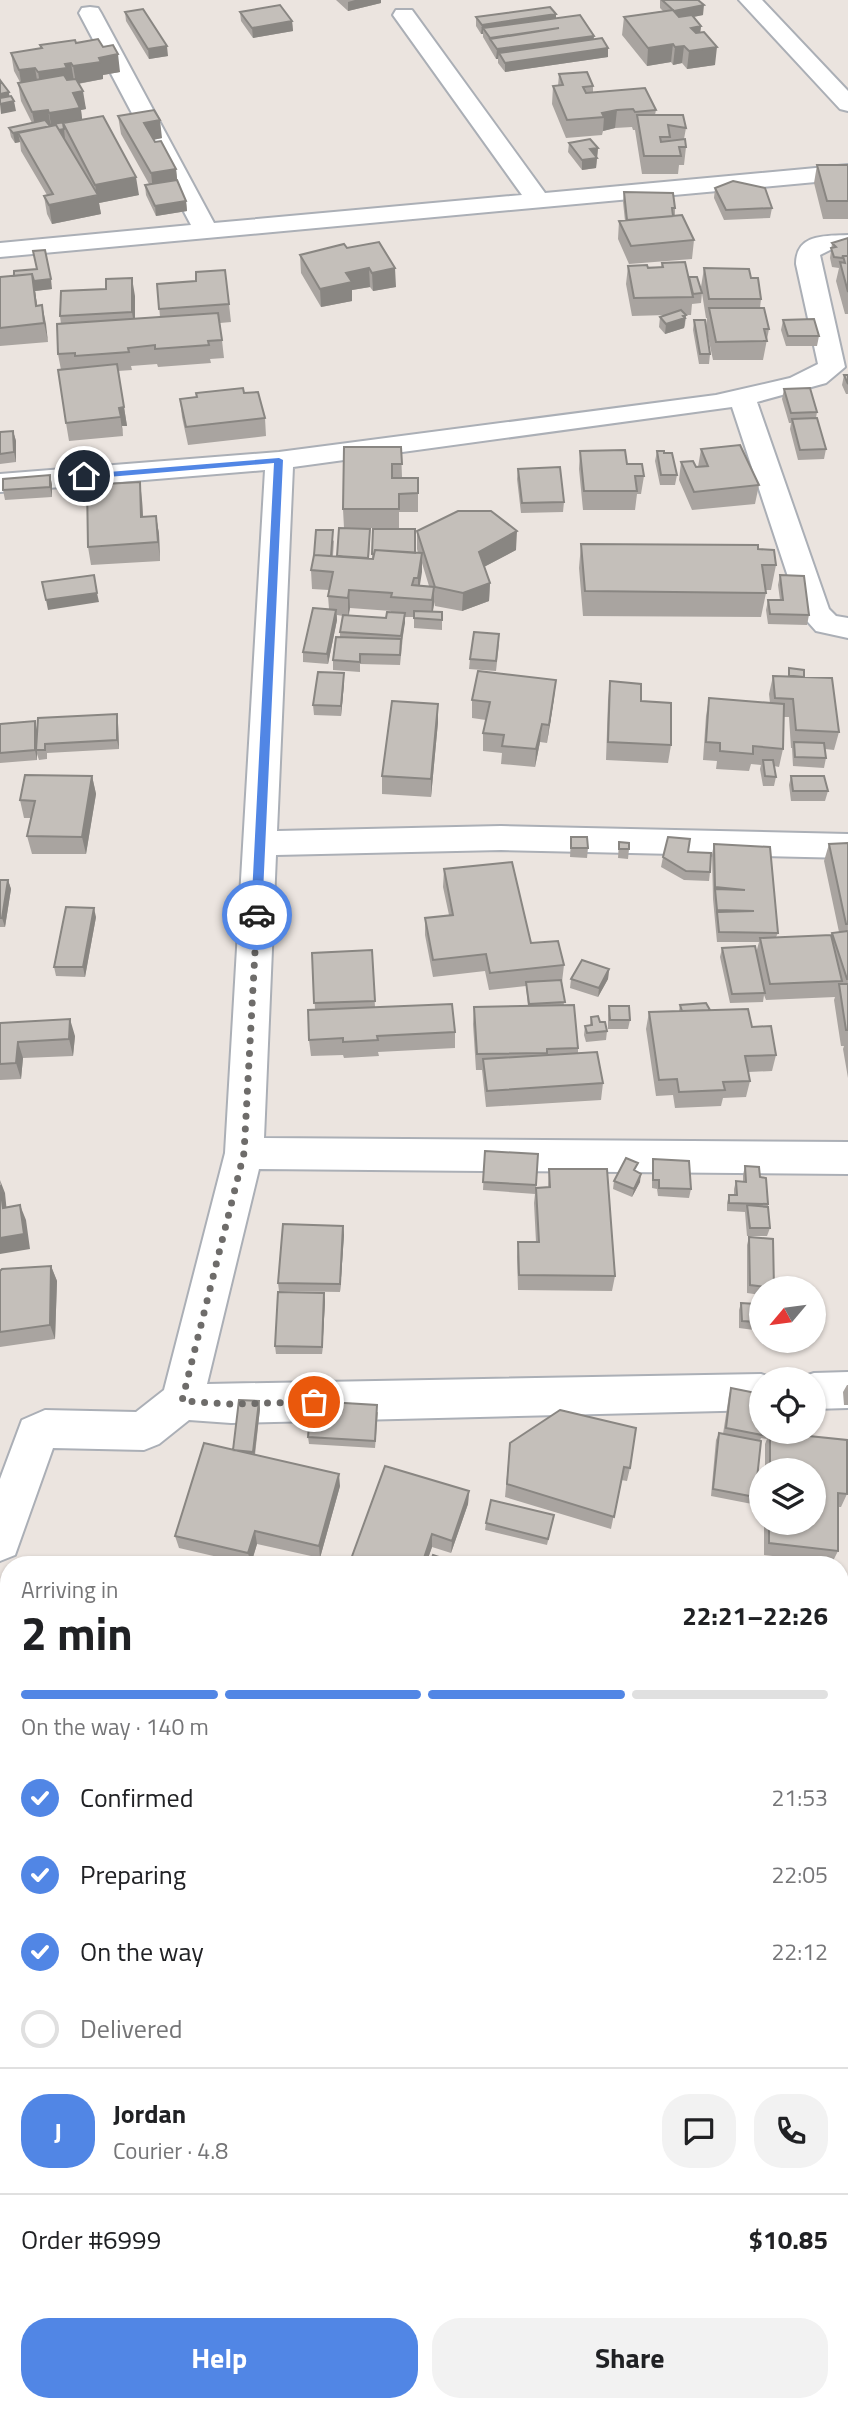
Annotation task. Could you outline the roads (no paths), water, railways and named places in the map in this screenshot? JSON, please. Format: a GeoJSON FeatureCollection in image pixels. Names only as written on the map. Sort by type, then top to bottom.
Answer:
{"type":"FeatureCollection","features":[{"type":"Feature","properties":{"kind":"street"},"geometry":{"type":"LineString","coordinates":[[750,0],[848,104]]}},
{"type":"Feature","properties":{"kind":"street"},"geometry":{"type":"LineString","coordinates":[[90,13],[206,231]]}},
{"type":"Feature","properties":{"kind":"street"},"geometry":{"type":"LineString","coordinates":[[404,15],[538,200]]}},
{"type":"Feature","properties":{"kind":"street"},"geometry":{"type":"LineString","coordinates":[[0,250],[848,172]]}},
{"type":"Feature","properties":{"kind":"street"},"geometry":{"type":"LineString","coordinates":[[0,483],[279,460],[702,405],[798,384],[817,377],[832,367],[808,264],[808,251],[825,243],[848,243]]}},
{"type":"Feature","properties":{"kind":"street"},"geometry":{"type":"LineString","coordinates":[[742,397],[815,613],[827,624],[848,628]]}},
{"type":"Feature","properties":{"kind":"street"},"geometry":{"type":"LineString","coordinates":[[0,1541],[37,1433],[46,1429],[126,1432],[144,1430],[182,1401],[244,1153],[279,460]]}},
{"type":"Feature","properties":{"kind":"street"},"geometry":{"type":"LineString","coordinates":[[260,843],[501,838],[848,846]]}},
{"type":"Feature","properties":{"kind":"street"},"geometry":{"type":"LineString","coordinates":[[244,1153],[848,1158]]}},
{"type":"Feature","properties":{"kind":"street"},"geometry":{"type":"LineString","coordinates":[[826,1391],[848,1390]]}},
{"type":"Feature","properties":{"kind":"street"},"geometry":{"type":"LineString","coordinates":[[182,1401],[231,1404],[749,1392]]}}]}
